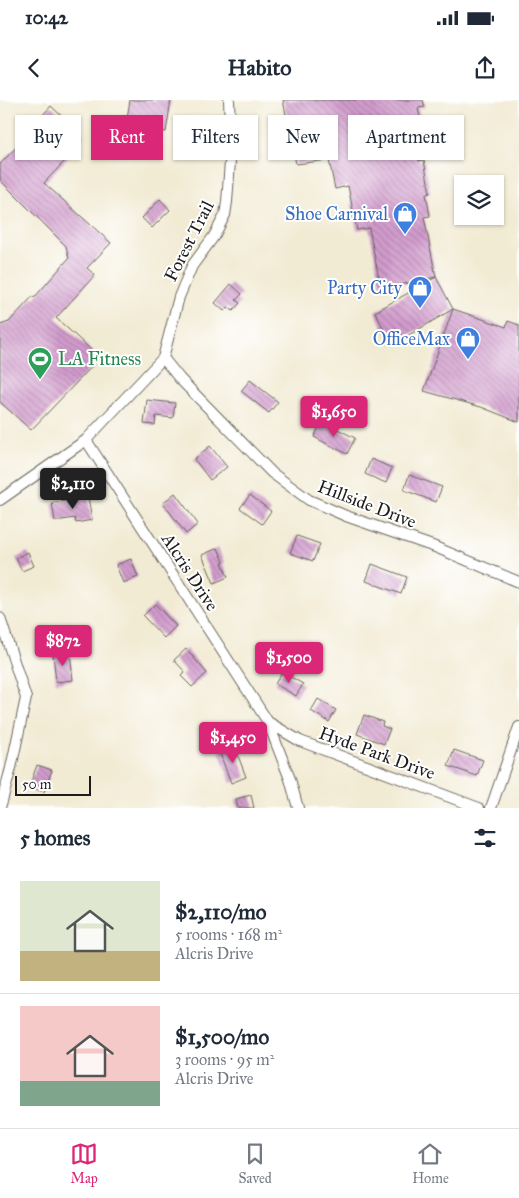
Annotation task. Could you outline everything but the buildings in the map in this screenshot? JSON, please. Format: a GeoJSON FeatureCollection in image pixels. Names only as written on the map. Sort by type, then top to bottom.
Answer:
{"type":"FeatureCollection","features":[{"type":"Feature","properties":{"kind":"street","name":"Forest Trail"},"geometry":{"type":"LineString","coordinates":[[0,500],[86,440],[163,358],[179,297],[192,266],[214,236],[225,215],[230,148],[229,100]]}},
{"type":"Feature","properties":{"kind":"street","name":"Hillside Drive"},"geometry":{"type":"LineString","coordinates":[[163,358],[180,379],[272,473],[309,500],[346,516],[435,547],[519,582]]}},
{"type":"Feature","properties":{"kind":"street","name":"Alcris Drive"},"geometry":{"type":"LineString","coordinates":[[86,440],[268,722]]}},
{"type":"Feature","properties":{"kind":"street"},"geometry":{"type":"LineString","coordinates":[[0,618],[26,698],[11,768],[0,808]]}},
{"type":"Feature","properties":{"kind":"street"},"geometry":{"type":"LineString","coordinates":[[268,722],[290,779],[298,808]]}},
{"type":"Feature","properties":{"kind":"street","name":"Hyde Park Drive"},"geometry":{"type":"LineString","coordinates":[[268,722],[300,741],[479,808]]}},
{"type":"Feature","properties":{"kind":"street"},"geometry":{"type":"LineString","coordinates":[[491,808],[519,727]]}},
{"type":"Feature","properties":{"kind":"place","name":"Shoe Carnival"},"geometry":{"type":"Point","coordinates":[405,235]}},
{"type":"Feature","properties":{"kind":"place","name":"Party City"},"geometry":{"type":"Point","coordinates":[420,309]}},
{"type":"Feature","properties":{"kind":"place","name":"OfficeMax"},"geometry":{"type":"Point","coordinates":[468,360]}},
{"type":"Feature","properties":{"kind":"place","name":"LA Fitness"},"geometry":{"type":"Point","coordinates":[40,380]}}]}
